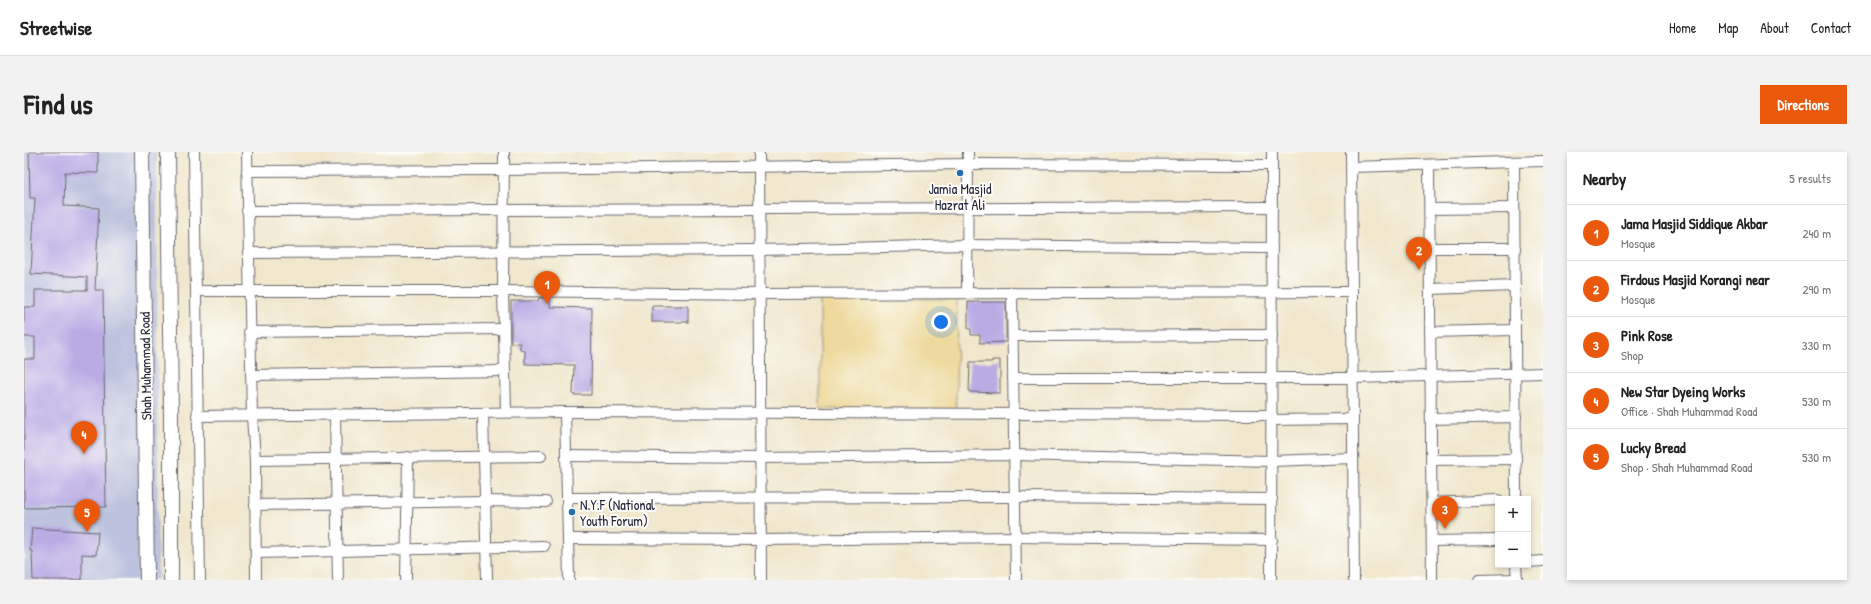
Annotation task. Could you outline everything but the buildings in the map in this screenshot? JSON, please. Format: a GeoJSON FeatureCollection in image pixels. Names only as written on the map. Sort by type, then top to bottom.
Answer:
{"type":"FeatureCollection","features":[{"type":"Feature","properties":{"kind":"street","name":"Shah Muhammad Road"},"geometry":{"type":"LineString","coordinates":[[142,152],[146,580]]}},
{"type":"Feature","properties":{"kind":"street","name":"Shah Muhammad Road"},"geometry":{"type":"LineString","coordinates":[[168,152],[171,580]]}},
{"type":"Feature","properties":{"kind":"street"},"geometry":{"type":"LineString","coordinates":[[194,152],[200,580]]}},
{"type":"Feature","properties":{"kind":"street"},"geometry":{"type":"LineString","coordinates":[[246,152],[249,332],[255,460],[256,580]]}},
{"type":"Feature","properties":{"kind":"street"},"geometry":{"type":"LineString","coordinates":[[504,152],[503,291],[506,412]]}},
{"type":"Feature","properties":{"kind":"street"},"geometry":{"type":"LineString","coordinates":[[759,152],[761,294],[761,580]]}},
{"type":"Feature","properties":{"kind":"street"},"geometry":{"type":"LineString","coordinates":[[967,293],[968,152]]}},
{"type":"Feature","properties":{"kind":"street"},"geometry":{"type":"LineString","coordinates":[[1271,580],[1273,291],[1272,152]]}},
{"type":"Feature","properties":{"kind":"street"},"geometry":{"type":"LineString","coordinates":[[1351,152],[1354,580]]}},
{"type":"Feature","properties":{"kind":"street"},"geometry":{"type":"LineString","coordinates":[[1351,168],[1543,161]]}},
{"type":"Feature","properties":{"kind":"street"},"geometry":{"type":"LineString","coordinates":[[1514,162],[1516,496]]}},
{"type":"Feature","properties":{"kind":"street"},"geometry":{"type":"LineString","coordinates":[[247,171],[504,170],[968,164],[1272,165]]}},
{"type":"Feature","properties":{"kind":"street"},"geometry":{"type":"LineString","coordinates":[[1429,165],[1432,580]]}},
{"type":"Feature","properties":{"kind":"street"},"geometry":{"type":"LineString","coordinates":[[247,211],[1272,207]]}},
{"type":"Feature","properties":{"kind":"street"},"geometry":{"type":"LineString","coordinates":[[1430,208],[1514,208]]}},
{"type":"Feature","properties":{"kind":"street"},"geometry":{"type":"LineString","coordinates":[[248,253],[760,250],[967,245],[1272,248]]}},
{"type":"Feature","properties":{"kind":"street"},"geometry":{"type":"LineString","coordinates":[[1430,248],[1515,248]]}},
{"type":"Feature","properties":{"kind":"street"},"geometry":{"type":"LineString","coordinates":[[1430,289],[1515,286]]}},
{"type":"Feature","properties":{"kind":"street"},"geometry":{"type":"LineString","coordinates":[[196,291],[503,291],[761,294],[1273,291],[1352,292]]}},
{"type":"Feature","properties":{"kind":"street"},"geometry":{"type":"LineString","coordinates":[[1012,293],[1016,580]]}},
{"type":"Feature","properties":{"kind":"street"},"geometry":{"type":"LineString","coordinates":[[249,332],[504,329]]}},
{"type":"Feature","properties":{"kind":"street"},"geometry":{"type":"LineString","coordinates":[[1430,332],[1515,330]]}},
{"type":"Feature","properties":{"kind":"street"},"geometry":{"type":"LineString","coordinates":[[1013,336],[1272,335]]}},
{"type":"Feature","properties":{"kind":"street"},"geometry":{"type":"LineString","coordinates":[[251,375],[505,371]]}},
{"type":"Feature","properties":{"kind":"street"},"geometry":{"type":"LineString","coordinates":[[1013,378],[1272,379],[1543,373]]}},
{"type":"Feature","properties":{"kind":"street"},"geometry":{"type":"LineString","coordinates":[[198,416],[565,412],[1014,414],[1353,419]]}},
{"type":"Feature","properties":{"kind":"street"},"geometry":{"type":"LineString","coordinates":[[565,412],[569,580]]}},
{"type":"Feature","properties":{"kind":"street"},"geometry":{"type":"LineString","coordinates":[[483,413],[487,580]]}},
{"type":"Feature","properties":{"kind":"street"},"geometry":{"type":"LineString","coordinates":[[335,414],[338,580]]}},
{"type":"Feature","properties":{"kind":"street"},"geometry":{"type":"LineString","coordinates":[[1431,419],[1516,417]]}},
{"type":"Feature","properties":{"kind":"street"},"geometry":{"type":"LineString","coordinates":[[566,456],[760,458],[1014,455],[1272,461],[1353,458]]}},
{"type":"Feature","properties":{"kind":"street"},"geometry":{"type":"LineString","coordinates":[[255,460],[541,456]]}},
{"type":"Feature","properties":{"kind":"street"},"geometry":{"type":"LineString","coordinates":[[406,580],[408,457]]}},
{"type":"Feature","properties":{"kind":"street"},"geometry":{"type":"LineString","coordinates":[[1431,460],[1516,459]]}},
{"type":"Feature","properties":{"kind":"street"},"geometry":{"type":"LineString","coordinates":[[567,498],[1015,496],[1272,499]]}},
{"type":"Feature","properties":{"kind":"street"},"geometry":{"type":"LineString","coordinates":[[1432,503],[1495,500]]}},
{"type":"Feature","properties":{"kind":"street"},"geometry":{"type":"LineString","coordinates":[[256,505],[485,501],[546,502]]}},
{"type":"Feature","properties":{"kind":"street"},"geometry":{"type":"LineString","coordinates":[[568,539],[760,540],[1015,537],[1272,540]]}},
{"type":"Feature","properties":{"kind":"street"},"geometry":{"type":"LineString","coordinates":[[1432,541],[1495,540]]}},
{"type":"Feature","properties":{"kind":"street"},"geometry":{"type":"LineString","coordinates":[[256,553],[544,546]]}},
{"type":"Feature","properties":{"kind":"street"},"geometry":{"type":"LineString","coordinates":[[1531,562],[1543,562]]}},
{"type":"Feature","properties":{"kind":"street"},"geometry":{"type":"LineString","coordinates":[[1479,580],[1516,580],[1516,568]]}},
{"type":"Feature","properties":{"kind":"shaded area"},"geometry":{"type":"Polygon","coordinates":[[[24,152],[157,152],[158,580],[24,580],[24,152]]]}},
{"type":"Feature","properties":{"kind":"sand"},"geometry":{"type":"Polygon","coordinates":[[[820,298],[957,299],[956,410],[820,409],[820,298]]]}},
{"type":"Feature","properties":{"kind":"place","name":"Jamia Masjid Hazrat Ali"},"geometry":{"type":"Point","coordinates":[960,173]}},
{"type":"Feature","properties":{"kind":"place","name":"Firdous Masjid Korangi near"},"geometry":{"type":"Point","coordinates":[1419,270]}},
{"type":"Feature","properties":{"kind":"place","name":"Jama Masjid Siddique Akbar"},"geometry":{"type":"Point","coordinates":[547,304]}},
{"type":"Feature","properties":{"kind":"place","name":"New Star Dyeing Works"},"geometry":{"type":"Point","coordinates":[84,454]}},
{"type":"Feature","properties":{"kind":"place","name":"N.Y.F (National Youth Forum)"},"geometry":{"type":"Point","coordinates":[572,512]}},
{"type":"Feature","properties":{"kind":"place","name":"Pink Rose"},"geometry":{"type":"Point","coordinates":[1445,529]}},
{"type":"Feature","properties":{"kind":"place","name":"Lucky Bread"},"geometry":{"type":"Point","coordinates":[87,532]}}]}
